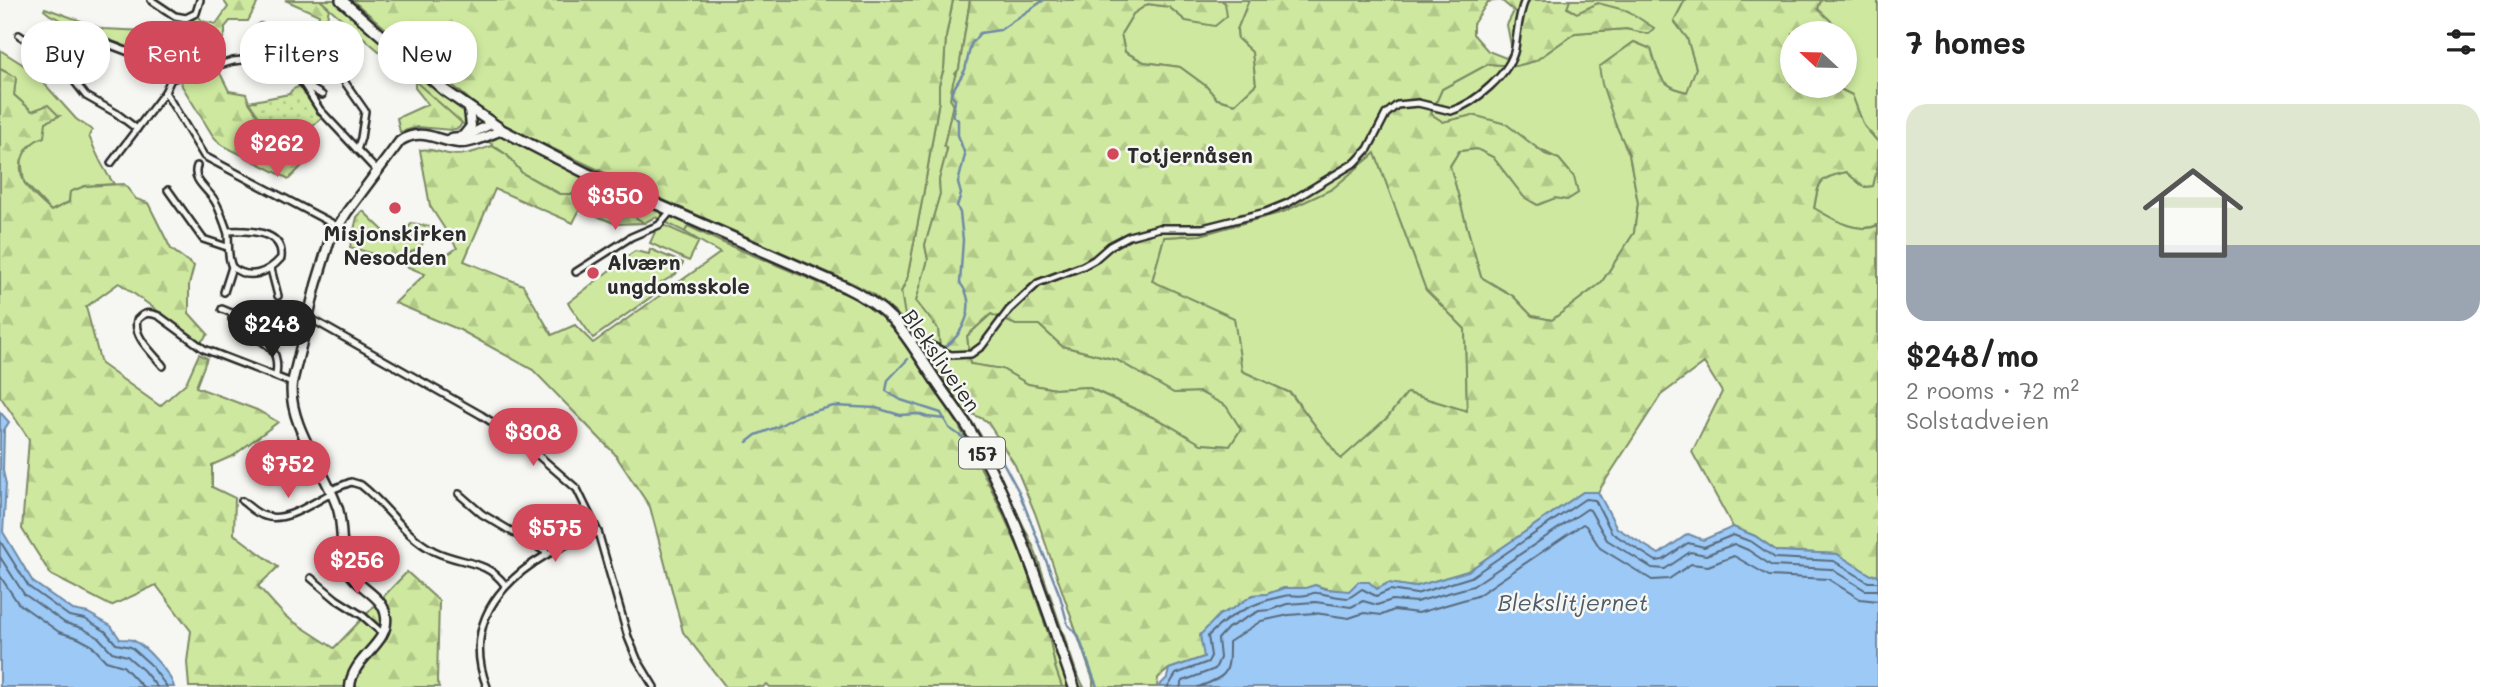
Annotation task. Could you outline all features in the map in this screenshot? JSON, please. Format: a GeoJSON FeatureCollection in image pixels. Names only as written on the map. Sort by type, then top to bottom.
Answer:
{"type":"FeatureCollection","features":[{"type":"Feature","properties":{"kind":"main road","name":"157"},"geometry":{"type":"LineString","coordinates":[[341,0],[424,73],[491,124]]}},
{"type":"Feature","properties":{"kind":"main road"},"geometry":{"type":"LineString","coordinates":[[461,137],[471,127],[469,109]]}},
{"type":"Feature","properties":{"kind":"main road","name":"Bleksliveien"},"geometry":{"type":"LineString","coordinates":[[491,124],[563,163],[856,292],[891,316],[910,339],[983,455],[1032,565],[1074,687]]}},
{"type":"Feature","properties":{"kind":"main road"},"geometry":{"type":"LineString","coordinates":[[444,138],[461,137],[491,124]]}},
{"type":"Feature","properties":{"kind":"main road"},"geometry":{"type":"LineString","coordinates":[[350,687],[357,665],[383,634],[386,621],[383,607],[356,582],[347,568],[340,515],[296,415],[292,397],[292,383],[324,253],[337,226],[377,170],[395,146],[409,136],[423,134],[463,143],[502,130]]}},
{"type":"Feature","properties":{"kind":"street"},"geometry":{"type":"LineString","coordinates":[[151,0],[175,16],[186,18],[196,13],[200,0]]}},
{"type":"Feature","properties":{"kind":"street"},"geometry":{"type":"LineString","coordinates":[[910,339],[918,339],[951,355],[971,354],[982,346],[1009,310],[1038,283],[1094,260],[1110,246],[1129,236],[1159,228],[1203,228],[1266,212],[1306,194],[1337,176],[1360,158],[1368,149],[1383,118],[1397,105],[1412,103],[1451,111],[1488,88],[1508,68],[1513,58],[1519,18],[1525,0]]}},
{"type":"Feature","properties":{"kind":"street"},"geometry":{"type":"LineString","coordinates":[[78,84],[86,96],[116,113],[136,129]]}},
{"type":"Feature","properties":{"kind":"street"},"geometry":{"type":"LineString","coordinates":[[111,163],[169,84]]}},
{"type":"Feature","properties":{"kind":"street"},"geometry":{"type":"LineString","coordinates":[[303,84],[320,110],[377,170]]}},
{"type":"Feature","properties":{"kind":"street"},"geometry":{"type":"LineString","coordinates":[[304,84],[322,95]]}},
{"type":"Feature","properties":{"kind":"street"},"geometry":{"type":"LineString","coordinates":[[346,84],[365,111],[365,122],[357,150]]}},
{"type":"Feature","properties":{"kind":"street"},"geometry":{"type":"LineString","coordinates":[[165,92],[204,156],[337,226]]}},
{"type":"Feature","properties":{"kind":"street"},"geometry":{"type":"LineString","coordinates":[[197,166],[196,178],[213,197],[228,231],[227,247],[232,267],[224,292]]}},
{"type":"Feature","properties":{"kind":"street"},"geometry":{"type":"LineString","coordinates":[[168,190],[203,239],[227,247]]}},
{"type":"Feature","properties":{"kind":"street"},"geometry":{"type":"LineString","coordinates":[[576,272],[631,237],[659,225],[671,211]]}},
{"type":"Feature","properties":{"kind":"street"},"geometry":{"type":"LineString","coordinates":[[228,231],[248,230],[269,236],[282,252],[281,258],[271,269],[250,275],[232,267]]}},
{"type":"Feature","properties":{"kind":"street"},"geometry":{"type":"LineString","coordinates":[[271,269],[278,296]]}},
{"type":"Feature","properties":{"kind":"street"},"geometry":{"type":"LineString","coordinates":[[267,312],[249,308],[239,310],[232,317],[234,323],[275,352],[278,361],[276,375]]}},
{"type":"Feature","properties":{"kind":"street"},"geometry":{"type":"LineString","coordinates":[[222,309],[234,314]]}},
{"type":"Feature","properties":{"kind":"street"},"geometry":{"type":"LineString","coordinates":[[163,366],[136,329],[137,320],[145,313],[159,316],[204,349],[292,383]]}},
{"type":"Feature","properties":{"kind":"street"},"geometry":{"type":"LineString","coordinates":[[308,317],[444,392],[524,443],[577,489],[598,533],[628,637],[637,659],[654,687]]}},
{"type":"Feature","properties":{"kind":"street"},"geometry":{"type":"LineString","coordinates":[[242,501],[263,516],[274,517],[300,510],[351,482],[362,485],[422,543],[441,554],[490,569],[505,585]]}},
{"type":"Feature","properties":{"kind":"street"},"geometry":{"type":"LineString","coordinates":[[459,494],[482,514],[548,553]]}},
{"type":"Feature","properties":{"kind":"street"},"geometry":{"type":"LineString","coordinates":[[487,687],[480,665],[479,640],[492,603],[505,585],[538,558],[598,533]]}},
{"type":"Feature","properties":{"kind":"street"},"geometry":{"type":"LineString","coordinates":[[312,578],[383,634]]}},
{"type":"Feature","properties":{"kind":"green space"},"geometry":{"type":"Polygon","coordinates":[[[223,0],[259,0],[248,21],[230,21],[226,26],[226,21],[218,21],[228,7],[223,0]]]}},
{"type":"Feature","properties":{"kind":"green space"},"geometry":{"type":"Polygon","coordinates":[[[285,0],[320,0],[329,8],[326,21],[318,21],[319,15],[285,0]]]}},
{"type":"Feature","properties":{"kind":"green space"},"geometry":{"type":"Polygon","coordinates":[[[320,0],[352,0],[378,22],[378,50],[364,38],[364,21],[344,21],[320,0]]]}},
{"type":"Feature","properties":{"kind":"green space"},"geometry":{"type":"Polygon","coordinates":[[[352,0],[953,0],[923,196],[907,279],[901,292],[906,322],[873,294],[852,283],[672,204],[496,122],[451,84],[477,84],[477,21],[378,22],[352,0]]]}},
{"type":"Feature","properties":{"kind":"green space"},"geometry":{"type":"Polygon","coordinates":[[[953,0],[970,0],[944,145],[947,150],[939,180],[940,194],[925,245],[928,260],[917,301],[938,329],[944,380],[980,434],[1034,548],[1077,674],[1084,687],[1062,687],[1049,636],[1021,554],[991,488],[958,424],[891,325],[844,294],[688,226],[685,232],[655,217],[644,223],[608,199],[595,194],[577,193],[564,196],[522,173],[507,155],[462,123],[417,84],[451,84],[496,122],[672,204],[852,283],[873,294],[905,320],[901,292],[907,279],[923,196],[953,0]]]}},
{"type":"Feature","properties":{"kind":"green space"},"geometry":{"type":"Polygon","coordinates":[[[970,0],[1221,0],[1225,3],[1227,16],[1215,26],[1186,21],[1169,7],[1148,4],[1133,14],[1121,34],[1125,52],[1144,62],[1180,67],[1206,86],[1217,99],[1235,104],[1256,84],[1252,52],[1238,39],[1237,30],[1249,0],[1500,0],[1488,2],[1473,24],[1473,34],[1488,51],[1506,58],[1512,50],[1507,25],[1514,11],[1501,0],[1570,0],[1567,8],[1577,13],[1598,3],[1628,11],[1654,28],[1649,34],[1626,29],[1575,33],[1535,61],[1516,66],[1488,64],[1442,89],[1431,114],[1443,122],[1473,115],[1506,124],[1545,154],[1559,159],[1574,177],[1578,193],[1567,200],[1555,198],[1538,205],[1524,197],[1493,157],[1477,149],[1459,151],[1450,166],[1481,277],[1513,296],[1532,316],[1552,320],[1601,283],[1634,233],[1638,203],[1629,154],[1615,123],[1599,67],[1634,42],[1651,49],[1658,72],[1666,83],[1687,92],[1696,68],[1687,38],[1674,21],[1685,0],[1821,0],[1818,9],[1831,21],[1780,21],[1780,98],[1853,98],[1864,126],[1878,142],[1878,165],[1873,186],[1864,187],[1846,172],[1830,176],[1819,186],[1814,208],[1854,227],[1870,228],[1878,225],[1878,574],[1871,575],[1837,554],[1777,551],[1755,536],[1733,527],[1692,452],[1722,392],[1704,363],[1661,395],[1598,492],[1583,492],[1468,571],[1414,587],[1388,583],[1377,589],[1345,591],[1315,585],[1253,595],[1219,615],[1204,657],[1169,669],[1158,678],[1157,687],[1093,687],[1093,680],[1035,513],[1015,465],[987,421],[964,410],[944,380],[938,329],[916,301],[928,260],[925,245],[940,194],[939,180],[947,150],[944,145],[953,104],[950,99],[959,69],[970,0]],[[1375,153],[1332,189],[1283,212],[1200,235],[1164,237],[1152,281],[1234,318],[1242,371],[1290,393],[1341,459],[1387,418],[1407,393],[1467,411],[1465,329],[1426,290],[1375,153]],[[991,314],[967,336],[970,364],[1002,369],[1028,384],[1055,389],[1087,387],[1165,423],[1201,444],[1230,446],[1241,429],[1226,406],[1200,392],[1174,393],[1117,360],[1062,346],[1039,325],[1016,325],[991,314]]]}},
{"type":"Feature","properties":{"kind":"green space"},"geometry":{"type":"Polygon","coordinates":[[[1221,0],[1249,0],[1237,30],[1238,39],[1252,52],[1256,84],[1235,104],[1217,99],[1206,86],[1180,67],[1144,62],[1125,52],[1121,34],[1133,14],[1148,4],[1169,7],[1186,21],[1225,3],[1221,0]]]}},
{"type":"Feature","properties":{"kind":"green space"},"geometry":{"type":"Polygon","coordinates":[[[1570,0],[1685,0],[1674,21],[1687,38],[1696,68],[1688,92],[1671,87],[1662,78],[1651,49],[1634,42],[1600,67],[1615,123],[1629,154],[1638,203],[1634,233],[1601,283],[1552,320],[1532,316],[1513,296],[1481,277],[1450,166],[1459,151],[1477,149],[1493,157],[1524,197],[1537,205],[1555,198],[1567,200],[1578,193],[1574,177],[1559,159],[1473,115],[1443,122],[1431,114],[1442,89],[1488,64],[1516,66],[1535,61],[1575,33],[1626,29],[1648,34],[1577,13],[1567,7],[1570,0]]]}},
{"type":"Feature","properties":{"kind":"green space"},"geometry":{"type":"Polygon","coordinates":[[[1821,0],[1878,0],[1878,142],[1864,126],[1853,98],[1857,98],[1857,21],[1831,21],[1818,9],[1821,0]]]}},
{"type":"Feature","properties":{"kind":"green space"},"geometry":{"type":"Polygon","coordinates":[[[45,8],[81,21],[63,21],[44,10],[45,8]]]}},
{"type":"Feature","properties":{"kind":"green space"},"geometry":{"type":"Polygon","coordinates":[[[198,15],[202,21],[191,21],[198,15]]]}},
{"type":"Feature","properties":{"kind":"green space"},"geometry":{"type":"Polygon","coordinates":[[[110,29],[124,30],[124,46],[110,40],[110,29]]]}},
{"type":"Feature","properties":{"kind":"green space"},"geometry":{"type":"Polygon","coordinates":[[[0,50],[21,63],[21,84],[45,84],[76,119],[92,130],[89,136],[114,184],[85,186],[70,192],[69,202],[51,211],[24,182],[21,158],[46,121],[59,116],[33,112],[14,95],[16,77],[0,69],[0,50]]]}},
{"type":"Feature","properties":{"kind":"green space"},"geometry":{"type":"Polygon","coordinates":[[[0,69],[16,77],[14,95],[32,111],[48,105],[59,116],[46,122],[44,137],[32,144],[24,154],[22,175],[32,193],[51,211],[69,202],[70,192],[85,186],[124,184],[136,199],[148,203],[171,249],[194,266],[189,285],[189,313],[208,334],[201,342],[119,283],[86,307],[101,364],[160,406],[186,383],[199,354],[207,358],[196,387],[257,410],[278,422],[233,456],[212,465],[212,487],[235,498],[234,534],[278,567],[258,586],[285,616],[334,648],[407,572],[439,601],[439,687],[189,687],[187,662],[191,631],[156,585],[111,606],[51,575],[22,529],[29,439],[0,396],[0,69]]]}},
{"type":"Feature","properties":{"kind":"green space"},"geometry":{"type":"Polygon","coordinates":[[[226,84],[229,91],[246,94],[283,152],[289,148],[303,165],[289,179],[220,144],[182,86],[226,84]]]}},
{"type":"Feature","properties":{"kind":"green space"},"geometry":{"type":"Polygon","coordinates":[[[415,84],[418,84],[462,123],[459,128],[451,130],[418,127],[400,132],[397,118],[428,104],[415,88],[415,84]]]}},
{"type":"Feature","properties":{"kind":"green space"},"geometry":{"type":"Polygon","coordinates":[[[301,85],[322,118],[283,153],[249,102],[289,94],[301,85]]]}},
{"type":"Feature","properties":{"kind":"green space"},"geometry":{"type":"Polygon","coordinates":[[[492,146],[507,155],[522,173],[559,194],[595,194],[608,199],[644,223],[616,224],[580,209],[573,223],[495,189],[464,261],[523,285],[552,335],[575,325],[593,343],[720,253],[685,232],[688,226],[853,297],[891,325],[958,424],[991,488],[1021,554],[1049,636],[1062,687],[770,687],[767,684],[763,687],[726,687],[683,632],[650,507],[614,453],[533,370],[460,330],[395,303],[425,274],[387,258],[350,247],[357,217],[363,211],[391,238],[403,234],[412,223],[432,227],[420,248],[409,253],[435,263],[457,248],[430,206],[420,150],[459,155],[492,146]]]}},
{"type":"Feature","properties":{"kind":"green space"},"geometry":{"type":"Polygon","coordinates":[[[1375,153],[1426,290],[1465,329],[1467,411],[1407,393],[1387,418],[1341,460],[1291,393],[1242,371],[1152,281],[1164,237],[1200,235],[1283,212],[1332,189],[1375,153]]]}},
{"type":"Feature","properties":{"kind":"green space"},"geometry":{"type":"Polygon","coordinates":[[[1878,165],[1878,225],[1870,228],[1854,227],[1814,209],[1819,187],[1825,179],[1846,172],[1864,187],[1873,186],[1878,165]]]}},
{"type":"Feature","properties":{"kind":"green space"},"geometry":{"type":"Polygon","coordinates":[[[659,223],[699,241],[689,261],[650,243],[659,223]]]}},
{"type":"Feature","properties":{"kind":"green space"},"geometry":{"type":"Polygon","coordinates":[[[650,249],[683,263],[676,274],[661,283],[665,287],[593,338],[568,303],[635,251],[649,254],[650,249]]]}},
{"type":"Feature","properties":{"kind":"green space"},"geometry":{"type":"Polygon","coordinates":[[[991,314],[1016,325],[1039,325],[1062,346],[1117,360],[1174,393],[1200,392],[1226,405],[1241,429],[1230,446],[1200,444],[1165,423],[1088,387],[1055,389],[1028,384],[1002,369],[970,364],[967,336],[991,314]]]}},
{"type":"Feature","properties":{"kind":"water"},"geometry":{"type":"Polygon","coordinates":[[[0,412],[9,422],[4,430],[3,471],[6,484],[3,532],[33,582],[73,610],[88,613],[111,626],[120,639],[137,643],[163,667],[174,687],[0,687],[0,412]]]}},
{"type":"Feature","properties":{"kind":"water","name":"Blekslitjernet"},"geometry":{"type":"Polygon","coordinates":[[[1583,492],[1598,492],[1617,528],[1659,554],[1688,534],[1703,540],[1733,527],[1755,536],[1777,551],[1837,554],[1871,575],[1878,574],[1878,687],[1158,687],[1167,678],[1169,669],[1204,657],[1200,635],[1219,615],[1253,595],[1315,585],[1325,589],[1349,591],[1358,582],[1369,582],[1377,589],[1388,583],[1414,587],[1468,571],[1583,492]]]}},
{"type":"Feature","properties":{"kind":"waterway"},"geometry":{"type":"LineString","coordinates":[[944,348],[963,327],[968,309],[968,300],[960,283],[963,240],[957,206],[961,194],[958,183],[965,155],[958,135],[958,120],[953,116],[955,100],[951,93],[965,70],[971,44],[980,33],[1000,30],[1044,0]]}},
{"type":"Feature","properties":{"kind":"waterway"},"geometry":{"type":"LineString","coordinates":[[908,359],[888,380],[886,391],[901,400],[941,413],[949,428],[965,439]]}},
{"type":"Feature","properties":{"kind":"waterway"},"geometry":{"type":"LineString","coordinates":[[747,442],[799,415],[834,406],[876,408],[900,415],[919,414],[945,419]]}},
{"type":"Feature","properties":{"kind":"waterway"},"geometry":{"type":"LineString","coordinates":[[987,445],[998,453],[1019,492],[1060,596],[1068,625],[1078,635],[1097,687]]}},
{"type":"Feature","properties":{"kind":"place","name":"Totjernåsen"},"geometry":{"type":"Point","coordinates":[1113,154]}},
{"type":"Feature","properties":{"kind":"place","name":"Misjonskirken Nesodden"},"geometry":{"type":"Point","coordinates":[395,208]}},
{"type":"Feature","properties":{"kind":"place","name":"Alværn ungdomsskole"},"geometry":{"type":"Point","coordinates":[593,273]}}]}
